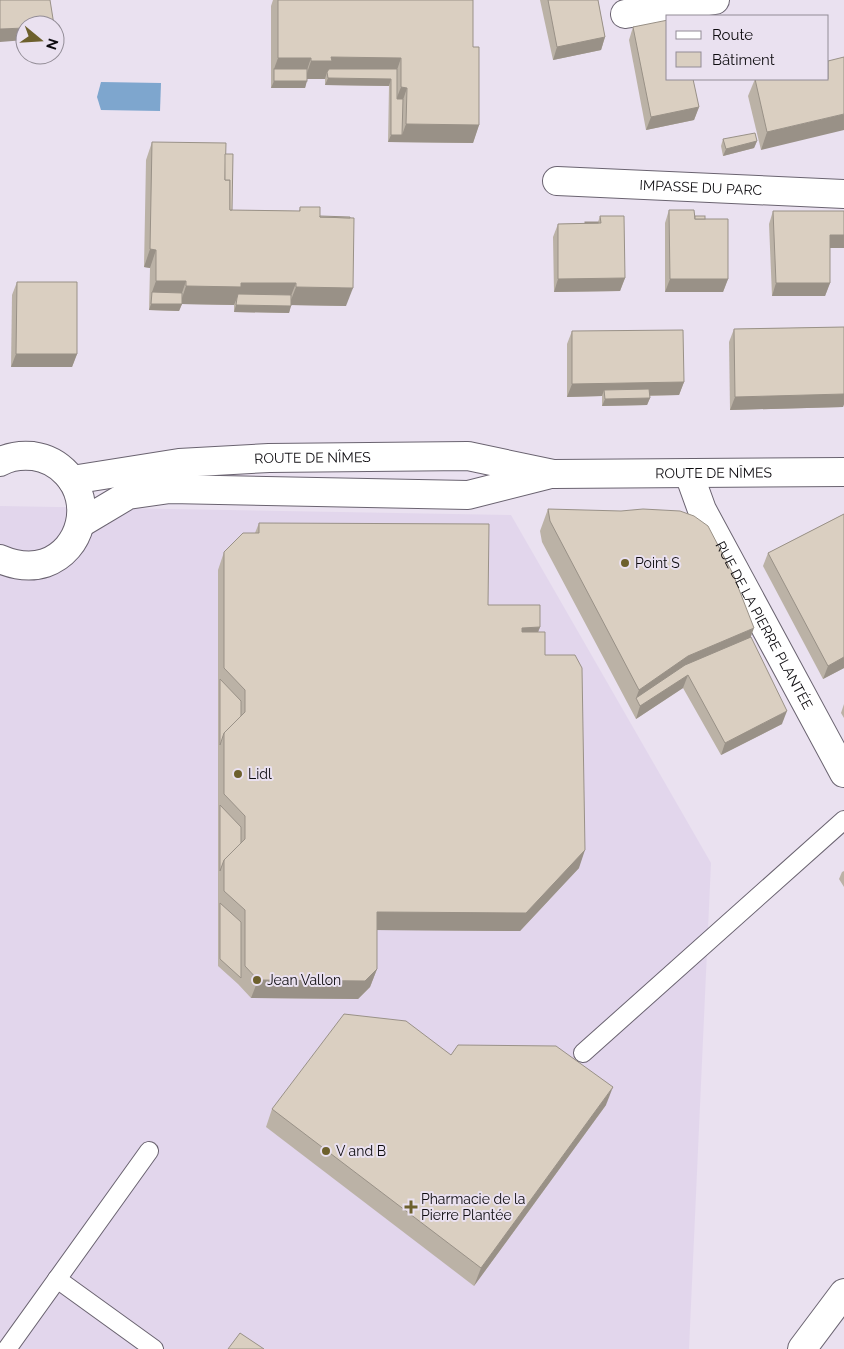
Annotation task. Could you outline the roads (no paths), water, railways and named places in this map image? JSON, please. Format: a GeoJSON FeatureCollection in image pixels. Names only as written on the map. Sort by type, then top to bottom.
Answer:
{"type":"FeatureCollection","features":[{"type":"Feature","properties":{"kind":"main road"},"geometry":{"type":"LineString","coordinates":[[625,14],[715,0]]}},
{"type":"Feature","properties":{"kind":"main road","name":"IMPASSE DU PARC"},"geometry":{"type":"LineString","coordinates":[[557,181],[844,194]]}},
{"type":"Feature","properties":{"kind":"main road"},"geometry":{"type":"LineString","coordinates":[[0,462],[23,455],[42,457],[59,466],[72,480],[79,493],[82,508],[81,523],[73,540],[61,554],[45,563],[28,566],[0,559]]}},
{"type":"Feature","properties":{"kind":"main road","name":"ROUTE DE NÎMES"},"geometry":{"type":"LineString","coordinates":[[72,480],[180,463],[269,458],[359,457],[468,456],[553,474],[844,472]]}},
{"type":"Feature","properties":{"kind":"main road","name":"ROUTE DE NÎMES"},"geometry":{"type":"LineString","coordinates":[[81,523],[128,495],[170,489],[468,494],[553,474]]}},
{"type":"Feature","properties":{"kind":"main road","name":"RUE DE LA PIERRE PLANTÉE"},"geometry":{"type":"LineString","coordinates":[[689,474],[702,510],[844,773]]}},
{"type":"Feature","properties":{"kind":"main road"},"geometry":{"type":"LineString","coordinates":[[802,1349],[844,1293]]}},
{"type":"Feature","properties":{"kind":"lane"},"geometry":{"type":"LineString","coordinates":[[583,1053],[844,820]]}},
{"type":"Feature","properties":{"kind":"lane"},"geometry":{"type":"LineString","coordinates":[[7,1349],[149,1151]]}},
{"type":"Feature","properties":{"kind":"lane"},"geometry":{"type":"LineString","coordinates":[[57,1279],[154,1349]]}},
{"type":"Feature","properties":{"kind":"water"},"geometry":{"type":"Polygon","coordinates":[[[101,82],[161,83],[160,111],[101,110],[97,97],[101,82]]]}},
{"type":"Feature","properties":{"kind":"place","name":"Point S"},"geometry":{"type":"Point","coordinates":[625,563]}},
{"type":"Feature","properties":{"kind":"place","name":"Lidl"},"geometry":{"type":"Point","coordinates":[238,774]}},
{"type":"Feature","properties":{"kind":"place","name":"Jean Vallon"},"geometry":{"type":"Point","coordinates":[257,980]}},
{"type":"Feature","properties":{"kind":"place","name":"V and B"},"geometry":{"type":"Point","coordinates":[326,1151]}},
{"type":"Feature","properties":{"kind":"place","name":"Pharmacie de la Pierre Plantée"},"geometry":{"type":"Point","coordinates":[411,1207]}}]}
